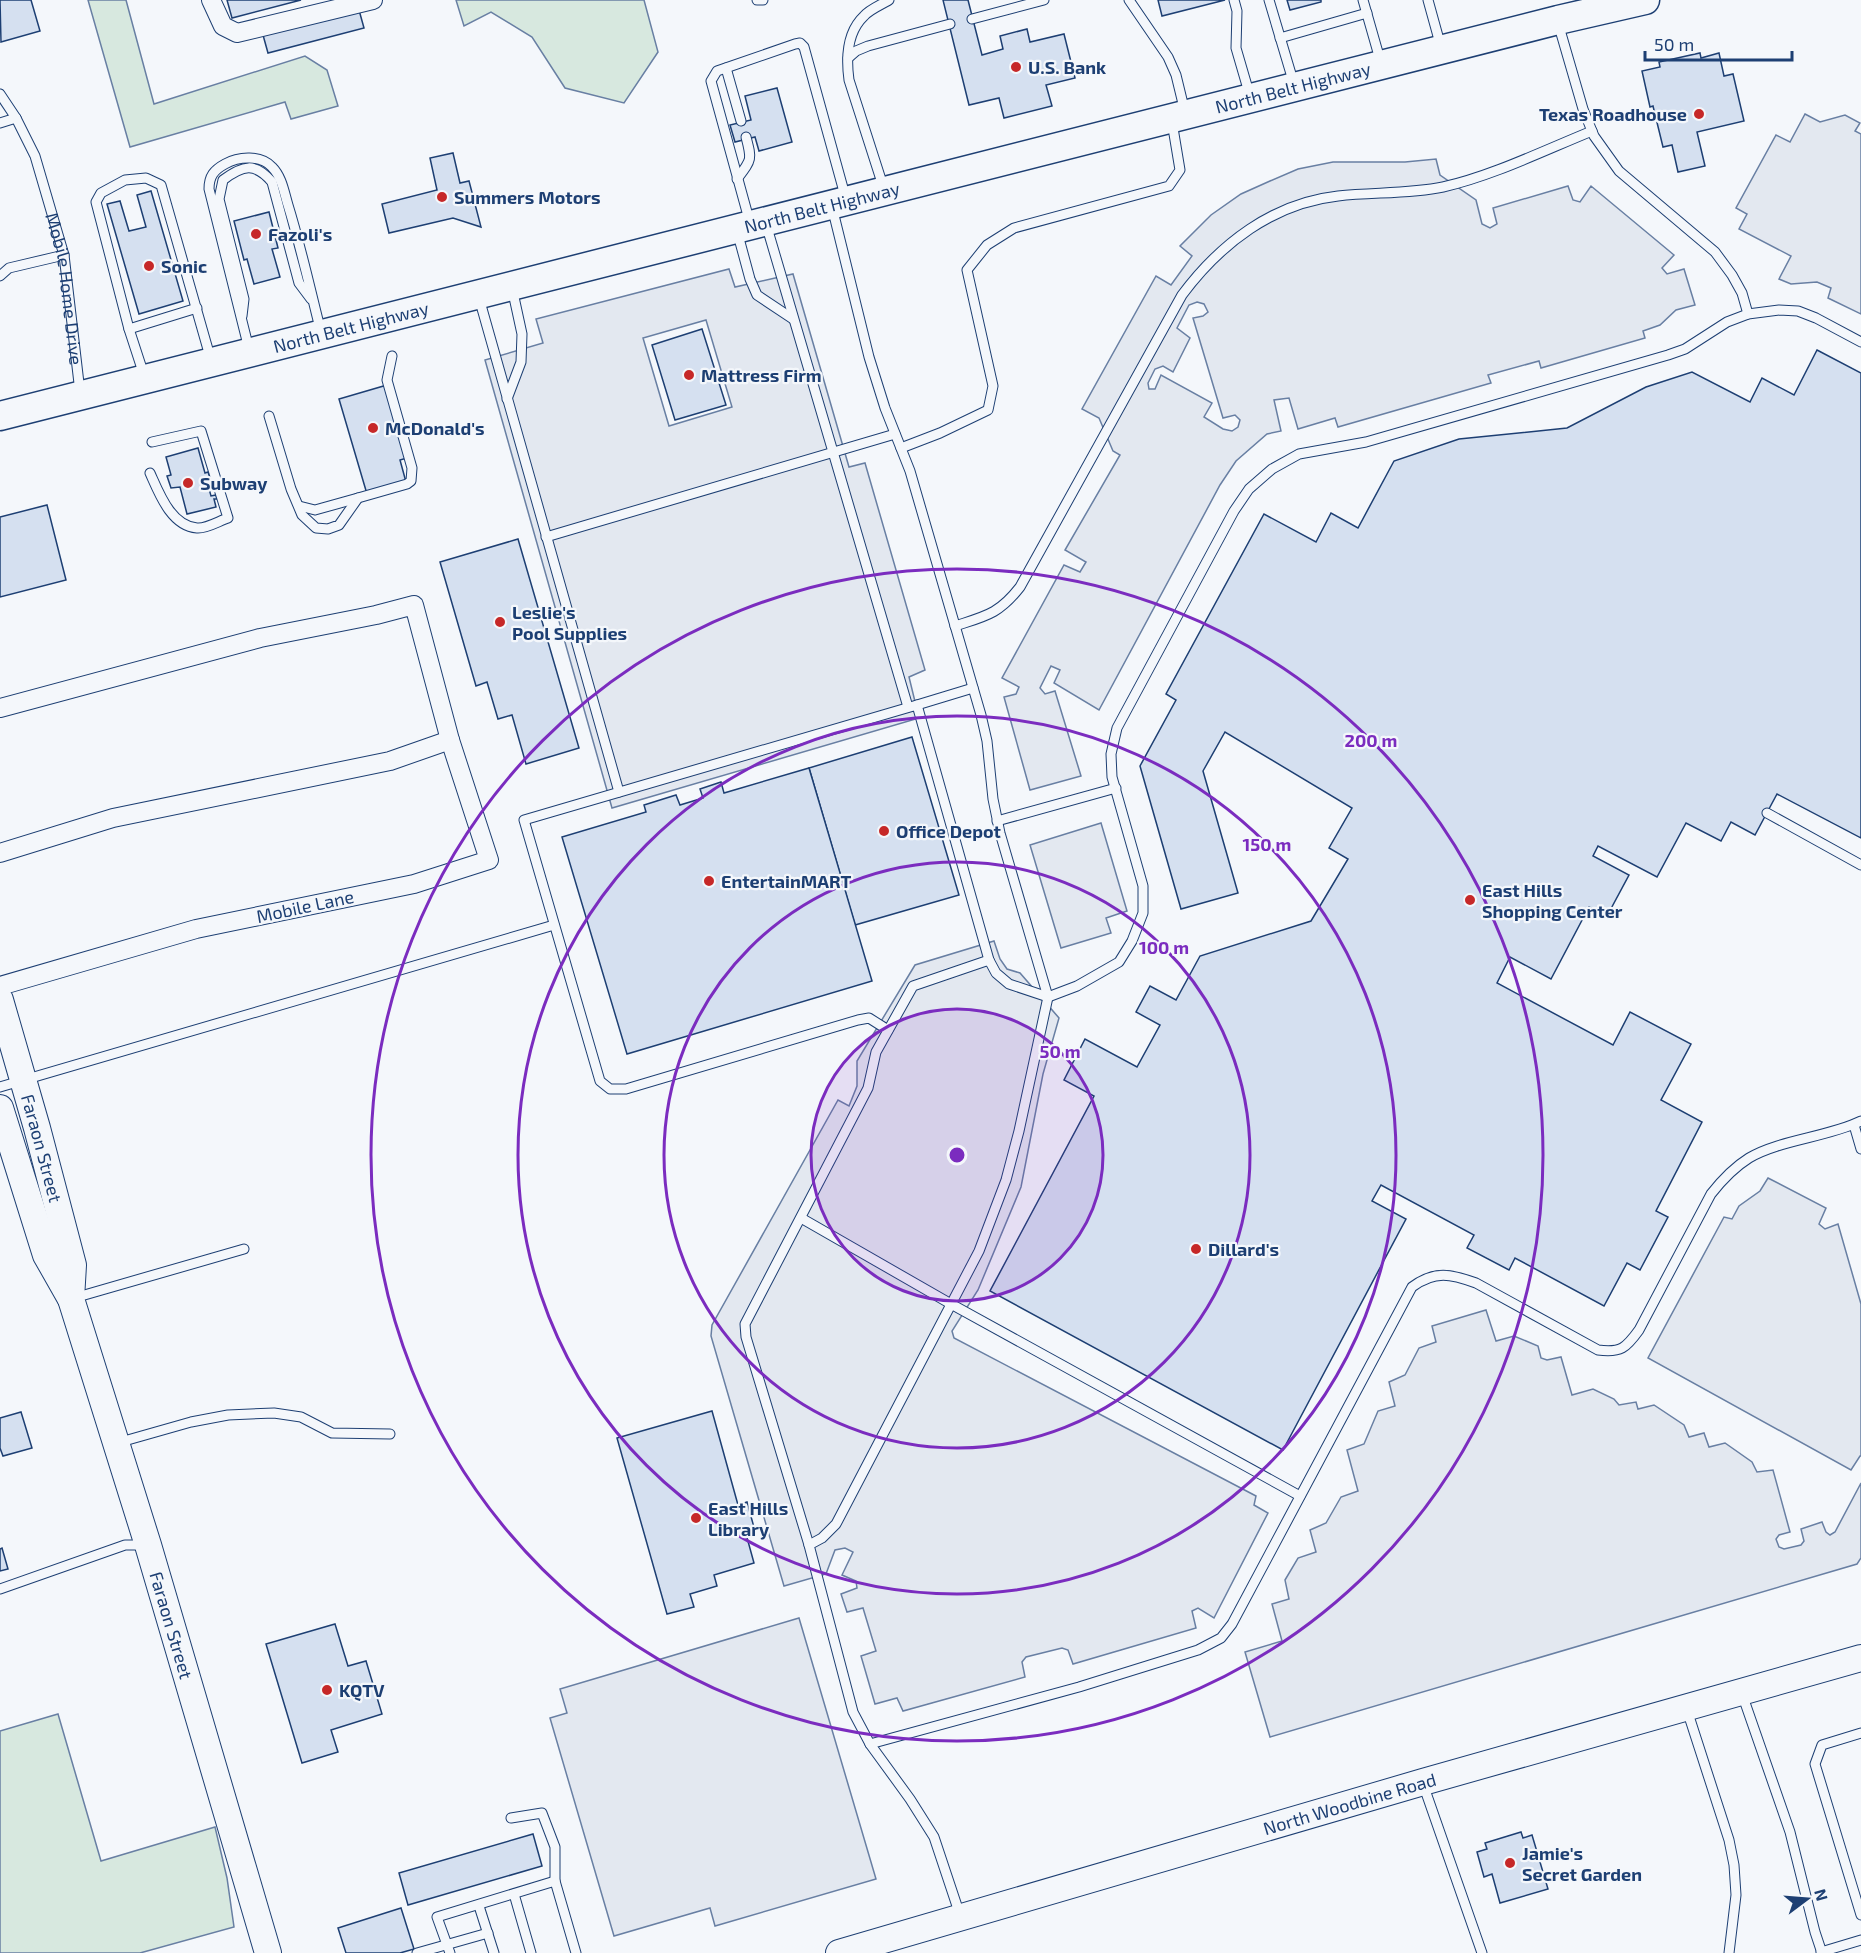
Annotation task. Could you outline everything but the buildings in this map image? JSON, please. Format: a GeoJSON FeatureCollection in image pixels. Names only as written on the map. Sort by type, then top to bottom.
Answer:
{"type":"FeatureCollection","features":[{"type":"Feature","properties":{"kind":"main road","name":"North Belt Highway"},"geometry":{"type":"LineString","coordinates":[[0,416],[1178,116],[1645,0]]}},
{"type":"Feature","properties":{"kind":"main road","name":"Faraon Street"},"geometry":{"type":"LineString","coordinates":[[0,1000],[11,1083],[73,1265],[71,1299]]}},
{"type":"Feature","properties":{"kind":"main road","name":"Faraon Street"},"geometry":{"type":"LineString","coordinates":[[0,1108],[46,1255],[71,1299],[117,1443],[268,1953]]}},
{"type":"Feature","properties":{"kind":"main road","name":"North Woodbine Road"},"geometry":{"type":"LineString","coordinates":[[839,1953],[1422,1782],[1861,1658]]}},
{"type":"Feature","properties":{"kind":"street"},"geometry":{"type":"LineString","coordinates":[[212,0],[223,27],[237,33],[373,0]]}},
{"type":"Feature","properties":{"kind":"street","name":"Mobile Lane"},"geometry":{"type":"LineString","coordinates":[[0,708],[260,638],[376,615],[414,605],[450,740],[489,860],[414,885],[196,929],[0,986]]}},
{"type":"Feature","properties":{"kind":"street"},"geometry":{"type":"LineString","coordinates":[[0,853],[113,818],[390,761],[450,740]]}},
{"type":"Feature","properties":{"kind":"lane"},"geometry":{"type":"LineString","coordinates":[[758,0],[763,0]]}},
{"type":"Feature","properties":{"kind":"lane"},"geometry":{"type":"LineString","coordinates":[[885,191],[849,80],[847,66],[851,35],[864,15],[889,0]]}},
{"type":"Feature","properties":{"kind":"lane"},"geometry":{"type":"LineString","coordinates":[[972,19],[1010,4],[1044,0]]}},
{"type":"Feature","properties":{"kind":"lane"},"geometry":{"type":"LineString","coordinates":[[901,448],[940,433],[988,410],[993,386],[967,270],[987,245],[1014,228],[1169,186],[1180,170],[1176,75],[1168,57],[1129,0]]}},
{"type":"Feature","properties":{"kind":"lane"},"geometry":{"type":"LineString","coordinates":[[1234,0],[1237,11],[1236,48],[1250,98]]}},
{"type":"Feature","properties":{"kind":"lane"},"geometry":{"type":"LineString","coordinates":[[1269,0],[1295,87]]}},
{"type":"Feature","properties":{"kind":"lane"},"geometry":{"type":"LineString","coordinates":[[1363,0],[1382,65]]}},
{"type":"Feature","properties":{"kind":"lane"},"geometry":{"type":"LineString","coordinates":[[1428,0],[1442,50]]}},
{"type":"Feature","properties":{"kind":"lane"},"geometry":{"type":"LineString","coordinates":[[1280,38],[1366,13]]}},
{"type":"Feature","properties":{"kind":"lane"},"geometry":{"type":"LineString","coordinates":[[1558,20],[1583,109],[1592,131],[1619,171],[1714,252],[1732,275],[1742,293],[1748,314]]}},
{"type":"Feature","properties":{"kind":"lane"},"geometry":{"type":"LineString","coordinates":[[848,58],[856,51],[868,46],[950,24]]}},
{"type":"Feature","properties":{"kind":"lane"},"geometry":{"type":"LineString","coordinates":[[808,1545],[822,1538],[836,1524],[979,1251],[1006,1180],[1048,997],[997,821],[987,741],[973,688],[910,471],[885,408],[869,357],[839,203],[804,47],[800,43],[795,44],[714,74],[711,81],[751,225],[793,319],[989,960],[996,973],[1009,984],[1048,997],[1077,986],[1119,962],[1132,941],[1143,913],[1143,886],[1113,777],[1111,754],[1117,728],[1234,511],[1249,489],[1272,469],[1299,454],[1366,442],[1668,355],[1685,349],[1727,322],[1748,314],[1779,310],[1798,311],[1861,342]]}},
{"type":"Feature","properties":{"kind":"lane"},"geometry":{"type":"LineString","coordinates":[[726,68],[741,122]]}},
{"type":"Feature","properties":{"kind":"lane","name":"Mobile Home Drive"},"geometry":{"type":"LineString","coordinates":[[0,94],[36,156],[64,255],[81,395]]}},
{"type":"Feature","properties":{"kind":"lane"},"geometry":{"type":"LineString","coordinates":[[0,123],[16,118]]}},
{"type":"Feature","properties":{"kind":"lane"},"geometry":{"type":"LineString","coordinates":[[955,626],[993,613],[1007,604],[1020,587],[1182,295],[1200,271],[1216,255],[1275,213],[1312,200],[1440,187],[1461,182],[1592,131]]}},
{"type":"Feature","properties":{"kind":"lane"},"geometry":{"type":"LineString","coordinates":[[738,179],[751,157],[746,137]]}},
{"type":"Feature","properties":{"kind":"lane"},"geometry":{"type":"LineString","coordinates":[[249,352],[209,189],[209,179],[216,169],[230,161],[244,158],[262,159],[272,166],[280,178],[296,229],[321,334]]}},
{"type":"Feature","properties":{"kind":"lane"},"geometry":{"type":"LineString","coordinates":[[241,321],[244,299],[219,199],[223,180],[234,172],[248,167],[262,171],[272,182],[299,283],[314,304]]}},
{"type":"Feature","properties":{"kind":"lane"},"geometry":{"type":"LineString","coordinates":[[146,379],[129,329],[96,202],[101,193],[125,180],[146,178],[161,185],[212,362]]}},
{"type":"Feature","properties":{"kind":"lane"},"geometry":{"type":"LineString","coordinates":[[751,225],[750,279],[757,294],[793,319]]}},
{"type":"Feature","properties":{"kind":"lane"},"geometry":{"type":"LineString","coordinates":[[0,276],[9,268],[64,255]]}},
{"type":"Feature","properties":{"kind":"lane"},"geometry":{"type":"LineString","coordinates":[[507,399],[521,362],[522,334],[512,286]]}},
{"type":"Feature","properties":{"kind":"lane"},"geometry":{"type":"LineString","coordinates":[[478,294],[619,792]]}},
{"type":"Feature","properties":{"kind":"lane"},"geometry":{"type":"LineString","coordinates":[[129,329],[197,308]]}},
{"type":"Feature","properties":{"kind":"lane"},"geometry":{"type":"LineString","coordinates":[[299,506],[315,510],[411,481],[412,468],[387,380],[392,356]]}},
{"type":"Feature","properties":{"kind":"lane"},"geometry":{"type":"LineString","coordinates":[[269,416],[276,443],[302,515],[316,528],[328,529],[339,525],[358,498]]}},
{"type":"Feature","properties":{"kind":"lane"},"geometry":{"type":"LineString","coordinates":[[150,473],[161,497],[180,523],[197,528],[228,518],[201,431],[152,442]]}},
{"type":"Feature","properties":{"kind":"lane"},"geometry":{"type":"LineString","coordinates":[[546,537],[895,434]]}},
{"type":"Feature","properties":{"kind":"lane"},"geometry":{"type":"LineString","coordinates":[[888,1030],[868,1018],[858,1020],[626,1089],[610,1089],[600,1081],[524,820],[973,688]]}},
{"type":"Feature","properties":{"kind":"lane"},"geometry":{"type":"LineString","coordinates":[[997,821],[1116,788]]}},
{"type":"Feature","properties":{"kind":"lane"},"geometry":{"type":"LineString","coordinates":[[1767,813],[1861,865]]}},
{"type":"Feature","properties":{"kind":"lane"},"geometry":{"type":"LineString","coordinates":[[11,1083],[554,925]]}},
{"type":"Feature","properties":{"kind":"lane"},"geometry":{"type":"LineString","coordinates":[[961,1917],[934,1837],[870,1744],[853,1712],[808,1545],[746,1337],[745,1324],[868,1088],[876,1052],[913,987],[989,960]]}},
{"type":"Feature","properties":{"kind":"lane"},"geometry":{"type":"LineString","coordinates":[[870,1744],[1079,1687],[1198,1650],[1221,1638],[1232,1623],[1412,1287],[1423,1279],[1441,1275],[1457,1276],[1476,1283],[1598,1350],[1614,1352],[1628,1345],[1639,1330],[1711,1194],[1727,1174],[1750,1158],[1768,1150],[1858,1123],[1861,1149]]}},
{"type":"Feature","properties":{"kind":"lane"},"geometry":{"type":"LineString","coordinates":[[801,1218],[951,1304],[1300,1496]]}},
{"type":"Feature","properties":{"kind":"lane"},"geometry":{"type":"LineString","coordinates":[[71,1299],[244,1250]]}},
{"type":"Feature","properties":{"kind":"lane"},"geometry":{"type":"LineString","coordinates":[[117,1443],[191,1422],[228,1415],[274,1413],[301,1417],[332,1433],[390,1434]]}},
{"type":"Feature","properties":{"kind":"lane"},"geometry":{"type":"LineString","coordinates":[[0,1589],[125,1545],[148,1545]]}},
{"type":"Feature","properties":{"kind":"lane"},"geometry":{"type":"LineString","coordinates":[[1741,1692],[1790,1832],[1822,1952],[1861,1940]]}},
{"type":"Feature","properties":{"kind":"lane"},"geometry":{"type":"LineString","coordinates":[[1686,1708],[1729,1840],[1734,1865],[1736,1895],[1729,1953]]}},
{"type":"Feature","properties":{"kind":"lane"},"geometry":{"type":"LineString","coordinates":[[1861,1733],[1822,1745],[1815,1764],[1857,1889],[1861,1915]]}},
{"type":"Feature","properties":{"kind":"lane"},"geometry":{"type":"LineString","coordinates":[[1422,1782],[1482,1953]]}},
{"type":"Feature","properties":{"kind":"lane"},"geometry":{"type":"LineString","coordinates":[[511,1818],[542,1813],[555,1847],[555,1881],[576,1953]]}},
{"type":"Feature","properties":{"kind":"lane"},"geometry":{"type":"LineString","coordinates":[[449,1948],[438,1917],[555,1881]]}},
{"type":"Feature","properties":{"kind":"lane"},"geometry":{"type":"LineString","coordinates":[[514,1894],[531,1953]]}},
{"type":"Feature","properties":{"kind":"lane"},"geometry":{"type":"LineString","coordinates":[[479,1906],[494,1953]]}},
{"type":"Feature","properties":{"kind":"lane"},"geometry":{"type":"LineString","coordinates":[[421,1952],[449,1948],[488,1933]]}},
{"type":"Feature","properties":{"kind":"shaded area"},"geometry":{"type":"Polygon","coordinates":[[[88,0],[126,0],[154,104],[305,56],[327,70],[338,106],[291,119],[285,102],[130,147],[88,0]]]}},
{"type":"Feature","properties":{"kind":"shaded area"},"geometry":{"type":"Polygon","coordinates":[[[456,0],[644,0],[658,52],[624,103],[565,88],[532,37],[491,12],[464,26],[456,0]]]}},
{"type":"Feature","properties":{"kind":"shaded area"},"geometry":{"type":"Polygon","coordinates":[[[1805,114],[1820,122],[1845,115],[1860,123],[1855,131],[1861,134],[1861,314],[1828,298],[1831,288],[1817,282],[1791,284],[1779,279],[1791,256],[1739,229],[1747,214],[1736,208],[1776,135],[1790,142],[1805,114]]]}},
{"type":"Feature","properties":{"kind":"shaded area"},"geometry":{"type":"Polygon","coordinates":[[[1436,159],[1440,175],[1476,200],[1482,224],[1490,228],[1497,224],[1493,208],[1568,186],[1573,200],[1580,202],[1591,186],[1674,255],[1662,268],[1667,274],[1684,269],[1695,305],[1676,310],[1660,325],[1643,331],[1645,338],[1541,368],[1539,361],[1488,375],[1491,383],[1338,427],[1335,418],[1298,429],[1289,398],[1274,400],[1281,431],[1267,434],[1236,461],[1220,485],[1099,710],[1054,683],[1060,670],[1051,666],[1040,688],[1045,694],[1055,691],[1081,776],[1030,790],[1004,697],[1016,694],[1019,687],[1002,678],[1064,565],[1080,572],[1086,562],[1065,550],[1120,455],[1113,451],[1099,418],[1082,409],[1156,276],[1171,285],[1192,256],[1180,246],[1211,215],[1241,194],[1298,169],[1333,162],[1405,162],[1436,159]],[[1197,302],[1189,305],[1177,328],[1190,338],[1173,372],[1163,366],[1155,369],[1148,383],[1149,389],[1155,389],[1161,375],[1212,403],[1204,417],[1223,429],[1232,431],[1238,427],[1240,420],[1235,415],[1223,418],[1193,318],[1203,316],[1208,312],[1204,304],[1197,302]]]}},
{"type":"Feature","properties":{"kind":"shaded area"},"geometry":{"type":"Polygon","coordinates":[[[729,269],[735,287],[793,274],[849,467],[865,463],[925,670],[909,677],[919,718],[612,808],[485,360],[543,343],[536,319],[729,269]],[[706,320],[643,338],[669,426],[732,407],[706,320]]]}},
{"type":"Feature","properties":{"kind":"shaded area"},"geometry":{"type":"Polygon","coordinates":[[[1101,823],[1127,911],[1106,918],[1111,933],[1061,948],[1030,845],[1101,823]]]}},
{"type":"Feature","properties":{"kind":"shaded area"},"geometry":{"type":"Polygon","coordinates":[[[994,941],[1000,959],[1007,969],[1020,973],[1059,1018],[1043,1074],[1021,1187],[978,1290],[952,1331],[954,1338],[1256,1496],[1254,1505],[1268,1513],[1214,1618],[1198,1608],[1192,1611],[1196,1628],[1073,1664],[1068,1650],[1062,1648],[1026,1657],[1022,1662],[1025,1677],[903,1711],[897,1698],[875,1704],[861,1656],[876,1651],[863,1608],[847,1612],[841,1594],[857,1588],[856,1581],[842,1575],[853,1552],[845,1548],[835,1550],[826,1574],[784,1586],[711,1336],[712,1325],[838,1100],[849,1106],[857,1086],[857,1061],[915,965],[994,941]]]}},
{"type":"Feature","properties":{"kind":"shaded area"},"geometry":{"type":"Polygon","coordinates":[[[1768,1178],[1826,1208],[1819,1224],[1825,1229],[1838,1224],[1861,1304],[1861,1456],[1851,1470],[1648,1358],[1724,1217],[1732,1219],[1739,1206],[1760,1191],[1768,1178]]]}},
{"type":"Feature","properties":{"kind":"shaded area"},"geometry":{"type":"Polygon","coordinates":[[[1486,1310],[1496,1341],[1514,1336],[1538,1346],[1541,1358],[1547,1360],[1561,1357],[1572,1395],[1593,1389],[1614,1399],[1619,1405],[1636,1402],[1638,1409],[1654,1405],[1684,1425],[1689,1437],[1704,1433],[1709,1447],[1725,1443],[1752,1462],[1757,1472],[1773,1470],[1790,1532],[1779,1535],[1776,1539],[1779,1547],[1784,1549],[1801,1545],[1804,1541],[1801,1529],[1822,1522],[1826,1532],[1830,1535],[1835,1532],[1861,1483],[1861,1558],[1857,1564],[1270,1737],[1245,1652],[1282,1641],[1272,1604],[1289,1599],[1285,1580],[1298,1558],[1316,1552],[1310,1530],[1326,1523],[1341,1497],[1358,1491],[1347,1450],[1364,1444],[1378,1411],[1395,1406],[1389,1382],[1405,1375],[1419,1348],[1436,1342],[1432,1326],[1486,1310]]]}},
{"type":"Feature","properties":{"kind":"shaded area"},"geometry":{"type":"Polygon","coordinates":[[[799,1618],[876,1879],[715,1926],[710,1908],[614,1936],[550,1718],[567,1713],[560,1689],[799,1618]]]}},
{"type":"Feature","properties":{"kind":"shaded area"},"geometry":{"type":"Polygon","coordinates":[[[58,1714],[101,1861],[215,1827],[227,1878],[234,1927],[140,1953],[0,1953],[0,1731],[58,1714]]]}},
{"type":"Feature","properties":{"kind":"place","name":"U.S. Bank"},"geometry":{"type":"Point","coordinates":[1016,67]}},
{"type":"Feature","properties":{"kind":"place","name":"Texas Roadhouse"},"geometry":{"type":"Point","coordinates":[1699,114]}},
{"type":"Feature","properties":{"kind":"place","name":"Summers Motors"},"geometry":{"type":"Point","coordinates":[442,197]}},
{"type":"Feature","properties":{"kind":"place","name":"Fazoli's"},"geometry":{"type":"Point","coordinates":[256,234]}},
{"type":"Feature","properties":{"kind":"place","name":"Sonic"},"geometry":{"type":"Point","coordinates":[149,266]}},
{"type":"Feature","properties":{"kind":"place","name":"Mattress Firm"},"geometry":{"type":"Point","coordinates":[689,375]}},
{"type":"Feature","properties":{"kind":"place","name":"McDonald's"},"geometry":{"type":"Point","coordinates":[373,428]}},
{"type":"Feature","properties":{"kind":"place","name":"Subway"},"geometry":{"type":"Point","coordinates":[188,483]}},
{"type":"Feature","properties":{"kind":"place","name":"Leslie's Pool Supplies"},"geometry":{"type":"Point","coordinates":[500,622]}},
{"type":"Feature","properties":{"kind":"place","name":"Office Depot"},"geometry":{"type":"Point","coordinates":[884,831]}},
{"type":"Feature","properties":{"kind":"place","name":"EntertainMART"},"geometry":{"type":"Point","coordinates":[709,881]}},
{"type":"Feature","properties":{"kind":"place","name":"East Hills Shopping Center"},"geometry":{"type":"Point","coordinates":[1470,900]}},
{"type":"Feature","properties":{"kind":"place","name":"Dillard's"},"geometry":{"type":"Point","coordinates":[1196,1249]}},
{"type":"Feature","properties":{"kind":"place","name":"East Hills Library"},"geometry":{"type":"Point","coordinates":[696,1518]}},
{"type":"Feature","properties":{"kind":"place","name":"KQTV"},"geometry":{"type":"Point","coordinates":[327,1690]}},
{"type":"Feature","properties":{"kind":"place","name":"Jamie's Secret Garden"},"geometry":{"type":"Point","coordinates":[1510,1863]}}]}
